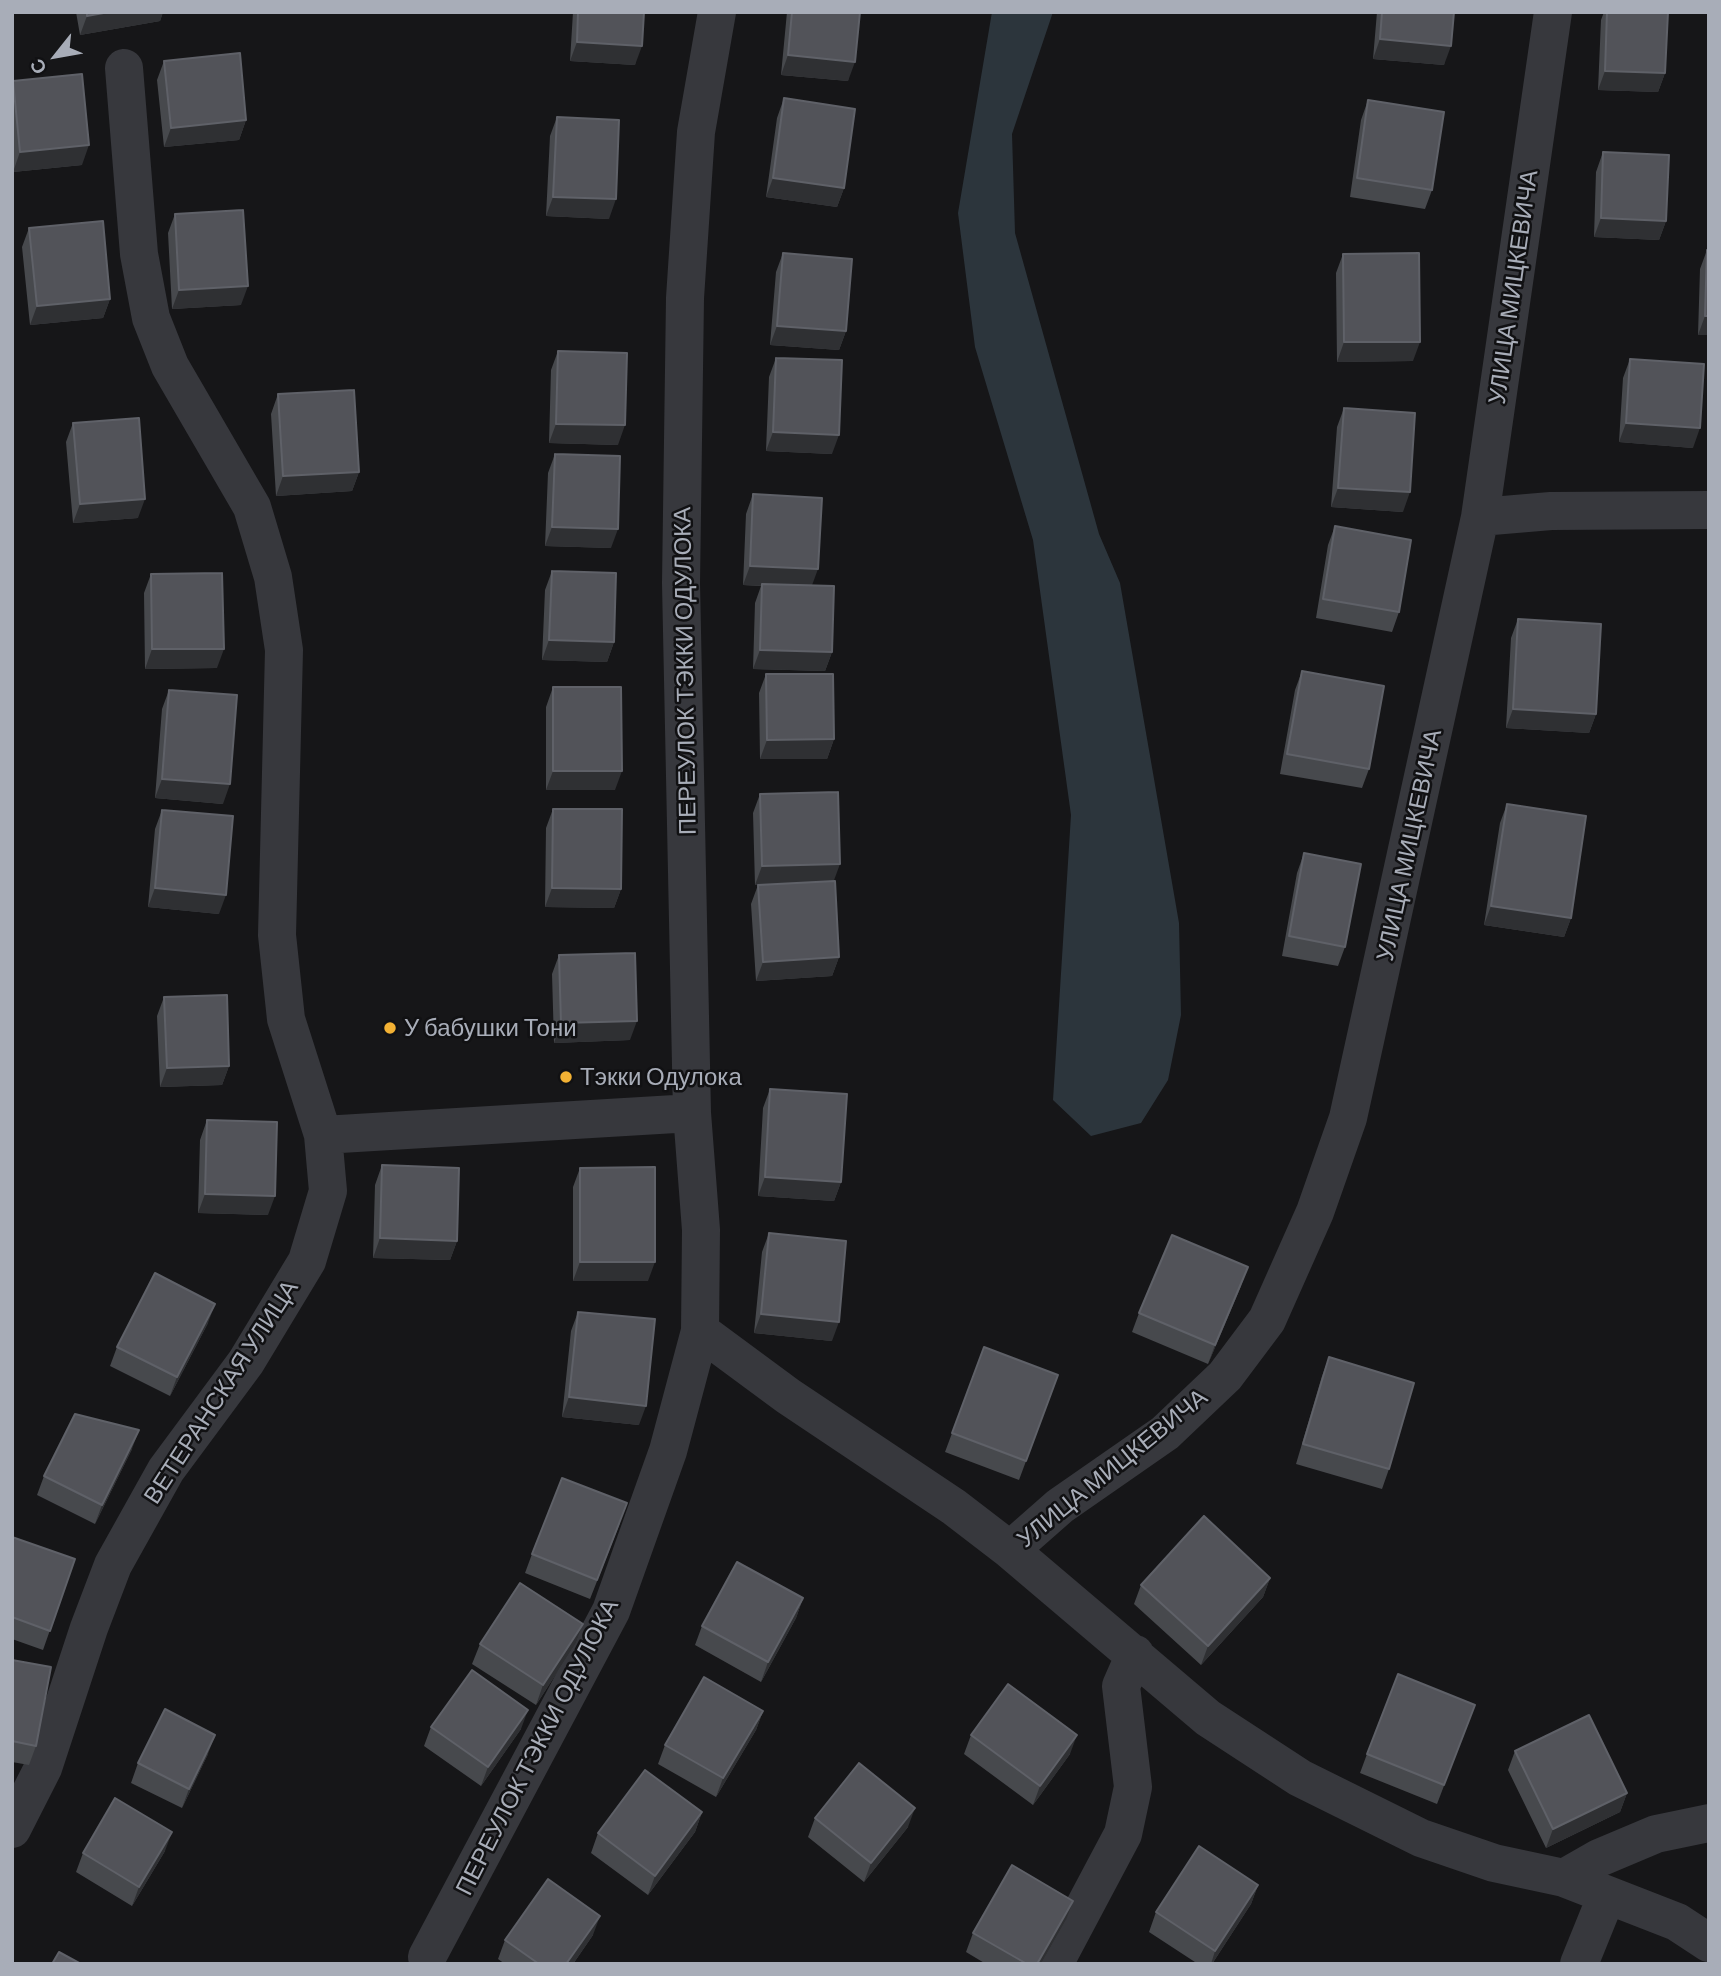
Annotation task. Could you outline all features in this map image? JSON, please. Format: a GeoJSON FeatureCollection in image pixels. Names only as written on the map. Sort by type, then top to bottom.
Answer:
{"type":"FeatureCollection","features":[{"type":"Feature","properties":{"kind":"street","name":"ПЕРЕУЛОК ТЭККИ ОДУЛОКА"},"geometry":{"type":"LineString","coordinates":[[427,1957],[611,1611],[668,1451],[700,1331],[701,1230],[692,1113],[681,583],[685,298],[696,132],[717,12]]}},
{"type":"Feature","properties":{"kind":"street","name":"УЛИЦА МИЦКЕВИЧА"},"geometry":{"type":"LineString","coordinates":[[1010,1550],[1060,1506],[1165,1433],[1225,1377],[1267,1320],[1315,1212],[1348,1118],[1480,517],[1553,12]]}},
{"type":"Feature","properties":{"kind":"street"},"geometry":{"type":"LineString","coordinates":[[124,68],[139,254],[152,318],[170,366],[252,507],[273,577],[284,649],[277,934],[286,1019],[323,1135],[692,1113]]}},
{"type":"Feature","properties":{"kind":"street"},"geometry":{"type":"LineString","coordinates":[[1480,517],[1551,511],[1709,510]]}},
{"type":"Feature","properties":{"kind":"street","name":"ВЕТЕРАНСКАЯ УЛИЦА"},"geometry":{"type":"LineString","coordinates":[[12,1829],[43,1768],[89,1628],[113,1565],[166,1470],[246,1362],[307,1261],[328,1191],[323,1135]]}},
{"type":"Feature","properties":{"kind":"street"},"geometry":{"type":"LineString","coordinates":[[700,1331],[788,1396],[954,1507],[1010,1550],[1208,1718],[1300,1777],[1421,1838],[1494,1863],[1564,1878],[1677,1922],[1709,1943]]}},
{"type":"Feature","properties":{"kind":"street"},"geometry":{"type":"LineString","coordinates":[[1054,1964],[1123,1833],[1133,1787],[1121,1686],[1135,1654]]}},
{"type":"Feature","properties":{"kind":"street"},"geometry":{"type":"LineString","coordinates":[[1564,1878],[1599,1858],[1656,1834],[1709,1824]]}},
{"type":"Feature","properties":{"kind":"street"},"geometry":{"type":"LineString","coordinates":[[1580,1964],[1607,1895]]}},
{"type":"Feature","properties":{"kind":"shaded area"},"geometry":{"type":"Polygon","coordinates":[[[992,12],[1053,12],[1012,134],[1015,233],[1099,534],[1120,583],[1179,923],[1181,1015],[1168,1080],[1141,1123],[1091,1136],[1053,1100],[1071,815],[1033,540],[975,347],[958,213],[992,12]]]}},
{"type":"Feature","properties":{"kind":"building"},"geometry":{"type":"Polygon","coordinates":[[[87,12],[109,12],[87,16],[87,12]]]}},
{"type":"Feature","properties":{"kind":"building"},"geometry":{"type":"Polygon","coordinates":[[[578,12],[644,12],[642,46],[577,42],[578,12]]]}},
{"type":"Feature","properties":{"kind":"building"},"geometry":{"type":"Polygon","coordinates":[[[792,12],[860,12],[855,62],[788,55],[792,12]]]}},
{"type":"Feature","properties":{"kind":"building"},"geometry":{"type":"Polygon","coordinates":[[[1382,12],[1454,12],[1451,46],[1380,39],[1382,12]]]}},
{"type":"Feature","properties":{"kind":"building"},"geometry":{"type":"Polygon","coordinates":[[[1607,12],[1668,12],[1665,73],[1605,71],[1607,12]]]}},
{"type":"Feature","properties":{"kind":"building"},"geometry":{"type":"Polygon","coordinates":[[[240,53],[246,120],[171,128],[164,61],[240,53]]]}},
{"type":"Feature","properties":{"kind":"building"},"geometry":{"type":"Polygon","coordinates":[[[82,74],[89,145],[20,152],[13,81],[82,74]]]}},
{"type":"Feature","properties":{"kind":"building"},"geometry":{"type":"Polygon","coordinates":[[[784,98],[855,109],[844,188],[773,178],[784,98]]]}},
{"type":"Feature","properties":{"kind":"building"},"geometry":{"type":"Polygon","coordinates":[[[1368,100],[1444,112],[1432,190],[1357,178],[1368,100]]]}},
{"type":"Feature","properties":{"kind":"building"},"geometry":{"type":"Polygon","coordinates":[[[557,117],[619,120],[616,199],[553,197],[557,117]]]}},
{"type":"Feature","properties":{"kind":"building"},"geometry":{"type":"Polygon","coordinates":[[[1603,152],[1669,155],[1666,221],[1601,218],[1603,152]]]}},
{"type":"Feature","properties":{"kind":"building"},"geometry":{"type":"Polygon","coordinates":[[[243,210],[248,286],[179,290],[175,214],[243,210]]]}},
{"type":"Feature","properties":{"kind":"building"},"geometry":{"type":"Polygon","coordinates":[[[103,221],[110,299],[37,306],[29,228],[103,221]]]}},
{"type":"Feature","properties":{"kind":"building"},"geometry":{"type":"Polygon","coordinates":[[[1707,250],[1709,316],[1705,316],[1707,250]]]}},
{"type":"Feature","properties":{"kind":"building"},"geometry":{"type":"Polygon","coordinates":[[[783,253],[852,259],[846,331],[777,326],[783,253]]]}},
{"type":"Feature","properties":{"kind":"building"},"geometry":{"type":"Polygon","coordinates":[[[1419,253],[1420,342],[1344,342],[1343,254],[1419,253]]]}},
{"type":"Feature","properties":{"kind":"building"},"geometry":{"type":"Polygon","coordinates":[[[558,351],[627,353],[625,425],[556,424],[558,351]]]}},
{"type":"Feature","properties":{"kind":"building"},"geometry":{"type":"Polygon","coordinates":[[[776,358],[842,360],[839,435],[773,432],[776,358]]]}},
{"type":"Feature","properties":{"kind":"building"},"geometry":{"type":"Polygon","coordinates":[[[1630,359],[1704,364],[1700,428],[1626,423],[1630,359]]]}},
{"type":"Feature","properties":{"kind":"building"},"geometry":{"type":"Polygon","coordinates":[[[354,390],[359,472],[283,476],[278,394],[354,390]]]}},
{"type":"Feature","properties":{"kind":"building"},"geometry":{"type":"Polygon","coordinates":[[[1344,408],[1415,413],[1410,492],[1338,488],[1344,408]]]}},
{"type":"Feature","properties":{"kind":"building"},"geometry":{"type":"Polygon","coordinates":[[[139,418],[145,499],[80,504],[73,423],[139,418]]]}},
{"type":"Feature","properties":{"kind":"building"},"geometry":{"type":"Polygon","coordinates":[[[555,454],[620,456],[618,529],[552,527],[555,454]]]}},
{"type":"Feature","properties":{"kind":"building"},"geometry":{"type":"Polygon","coordinates":[[[753,494],[822,498],[818,569],[750,566],[753,494]]]}},
{"type":"Feature","properties":{"kind":"building"},"geometry":{"type":"Polygon","coordinates":[[[1335,526],[1411,540],[1399,612],[1323,599],[1335,526]]]}},
{"type":"Feature","properties":{"kind":"building"},"geometry":{"type":"Polygon","coordinates":[[[552,571],[616,573],[614,642],[549,640],[552,571]]]}},
{"type":"Feature","properties":{"kind":"building"},"geometry":{"type":"Polygon","coordinates":[[[222,573],[224,649],[152,649],[151,574],[222,573]]]}},
{"type":"Feature","properties":{"kind":"building"},"geometry":{"type":"Polygon","coordinates":[[[762,584],[834,586],[832,652],[760,650],[762,584]]]}},
{"type":"Feature","properties":{"kind":"building"},"geometry":{"type":"Polygon","coordinates":[[[1518,619],[1601,624],[1596,714],[1513,709],[1518,619]]]}},
{"type":"Feature","properties":{"kind":"building"},"geometry":{"type":"Polygon","coordinates":[[[1302,671],[1384,686],[1369,769],[1287,754],[1302,671]]]}},
{"type":"Feature","properties":{"kind":"building"},"geometry":{"type":"Polygon","coordinates":[[[766,674],[833,674],[834,739],[767,740],[766,674]]]}},
{"type":"Feature","properties":{"kind":"building"},"geometry":{"type":"Polygon","coordinates":[[[553,687],[621,687],[622,771],[553,771],[553,687]]]}},
{"type":"Feature","properties":{"kind":"building"},"geometry":{"type":"Polygon","coordinates":[[[169,690],[237,695],[230,784],[162,779],[169,690]]]}},
{"type":"Feature","properties":{"kind":"building"},"geometry":{"type":"Polygon","coordinates":[[[838,792],[840,864],[762,866],[760,794],[838,792]]]}},
{"type":"Feature","properties":{"kind":"building"},"geometry":{"type":"Polygon","coordinates":[[[1507,804],[1586,816],[1571,918],[1491,906],[1507,804]]]}},
{"type":"Feature","properties":{"kind":"building"},"geometry":{"type":"Polygon","coordinates":[[[553,809],[622,809],[621,889],[552,888],[553,809]]]}},
{"type":"Feature","properties":{"kind":"building"},"geometry":{"type":"Polygon","coordinates":[[[162,810],[233,816],[226,895],[155,888],[162,810]]]}},
{"type":"Feature","properties":{"kind":"building"},"geometry":{"type":"Polygon","coordinates":[[[1304,853],[1361,864],[1345,947],[1289,936],[1304,853]]]}},
{"type":"Feature","properties":{"kind":"building"},"geometry":{"type":"Polygon","coordinates":[[[835,881],[839,957],[763,962],[758,885],[835,881]]]}},
{"type":"Feature","properties":{"kind":"building"},"geometry":{"type":"Polygon","coordinates":[[[635,953],[637,1021],[561,1023],[559,955],[635,953]]]}},
{"type":"Feature","properties":{"kind":"building"},"geometry":{"type":"Polygon","coordinates":[[[227,995],[229,1066],[167,1068],[164,997],[227,995]]]}},
{"type":"Feature","properties":{"kind":"building"},"geometry":{"type":"Polygon","coordinates":[[[770,1089],[847,1094],[841,1182],[765,1177],[770,1089]]]}},
{"type":"Feature","properties":{"kind":"building"},"geometry":{"type":"Polygon","coordinates":[[[207,1120],[277,1122],[275,1196],[205,1194],[207,1120]]]}},
{"type":"Feature","properties":{"kind":"building"},"geometry":{"type":"Polygon","coordinates":[[[382,1165],[459,1168],[457,1241],[380,1238],[382,1165]]]}},
{"type":"Feature","properties":{"kind":"building"},"geometry":{"type":"Polygon","coordinates":[[[655,1167],[655,1262],[580,1262],[580,1168],[655,1167]]]}},
{"type":"Feature","properties":{"kind":"building"},"geometry":{"type":"Polygon","coordinates":[[[769,1233],[846,1241],[839,1322],[761,1314],[769,1233]]]}},
{"type":"Feature","properties":{"kind":"building"},"geometry":{"type":"Polygon","coordinates":[[[1172,1235],[1248,1267],[1215,1345],[1139,1313],[1172,1235]]]}},
{"type":"Feature","properties":{"kind":"building"},"geometry":{"type":"Polygon","coordinates":[[[155,1273],[215,1304],[177,1377],[117,1347],[155,1273]]]}},
{"type":"Feature","properties":{"kind":"building"},"geometry":{"type":"Polygon","coordinates":[[[578,1312],[655,1319],[646,1406],[569,1397],[578,1312]]]}},
{"type":"Feature","properties":{"kind":"building"},"geometry":{"type":"Polygon","coordinates":[[[984,1347],[1058,1375],[1026,1461],[952,1433],[984,1347]]]}},
{"type":"Feature","properties":{"kind":"building"},"geometry":{"type":"Polygon","coordinates":[[[1329,1357],[1414,1383],[1389,1469],[1303,1444],[1329,1357]]]}},
{"type":"Feature","properties":{"kind":"building"},"geometry":{"type":"Polygon","coordinates":[[[75,1414],[139,1430],[102,1505],[44,1476],[75,1414]]]}},
{"type":"Feature","properties":{"kind":"building"},"geometry":{"type":"Polygon","coordinates":[[[562,1478],[627,1503],[597,1580],[532,1554],[562,1478]]]}},
{"type":"Feature","properties":{"kind":"building"},"geometry":{"type":"Polygon","coordinates":[[[1204,1516],[1270,1578],[1208,1646],[1141,1585],[1204,1516]]]}},
{"type":"Feature","properties":{"kind":"building"},"geometry":{"type":"Polygon","coordinates":[[[12,1537],[75,1559],[50,1631],[12,1617],[12,1537]]]}},
{"type":"Feature","properties":{"kind":"building"},"geometry":{"type":"Polygon","coordinates":[[[737,1562],[803,1598],[768,1662],[702,1626],[737,1562]]]}},
{"type":"Feature","properties":{"kind":"building"},"geometry":{"type":"Polygon","coordinates":[[[520,1583],[583,1624],[543,1685],[480,1644],[520,1583]]]}},
{"type":"Feature","properties":{"kind":"building"},"geometry":{"type":"Polygon","coordinates":[[[12,1660],[51,1667],[36,1746],[12,1741],[12,1660]]]}},
{"type":"Feature","properties":{"kind":"building"},"geometry":{"type":"Polygon","coordinates":[[[472,1670],[528,1710],[488,1767],[431,1727],[472,1670]]]}},
{"type":"Feature","properties":{"kind":"building"},"geometry":{"type":"Polygon","coordinates":[[[1398,1674],[1475,1705],[1444,1785],[1367,1754],[1398,1674]]]}},
{"type":"Feature","properties":{"kind":"building"},"geometry":{"type":"Polygon","coordinates":[[[704,1677],[763,1711],[723,1778],[665,1745],[704,1677]]]}},
{"type":"Feature","properties":{"kind":"building"},"geometry":{"type":"Polygon","coordinates":[[[1008,1684],[1077,1735],[1040,1786],[971,1735],[1008,1684]]]}},
{"type":"Feature","properties":{"kind":"building"},"geometry":{"type":"Polygon","coordinates":[[[165,1709],[215,1735],[189,1789],[138,1763],[165,1709]]]}},
{"type":"Feature","properties":{"kind":"building"},"geometry":{"type":"Polygon","coordinates":[[[1589,1715],[1627,1793],[1553,1829],[1515,1751],[1589,1715]]]}},
{"type":"Feature","properties":{"kind":"building"},"geometry":{"type":"Polygon","coordinates":[[[859,1763],[915,1808],[871,1863],[815,1818],[859,1763]]]}},
{"type":"Feature","properties":{"kind":"building"},"geometry":{"type":"Polygon","coordinates":[[[645,1770],[702,1812],[655,1876],[598,1833],[645,1770]]]}},
{"type":"Feature","properties":{"kind":"building"},"geometry":{"type":"Polygon","coordinates":[[[115,1798],[172,1832],[139,1887],[83,1853],[115,1798]]]}},
{"type":"Feature","properties":{"kind":"building"},"geometry":{"type":"Polygon","coordinates":[[[1199,1846],[1258,1885],[1215,1951],[1156,1912],[1199,1846]]]}},
{"type":"Feature","properties":{"kind":"building"},"geometry":{"type":"Polygon","coordinates":[[[1012,1865],[1073,1901],[1037,1964],[1027,1964],[973,1933],[1012,1865]]]}},
{"type":"Feature","properties":{"kind":"building"},"geometry":{"type":"Polygon","coordinates":[[[548,1879],[600,1916],[566,1964],[539,1964],[505,1940],[548,1879]]]}},
{"type":"Feature","properties":{"kind":"building"},"geometry":{"type":"Polygon","coordinates":[[[59,1952],[81,1964],[52,1964],[59,1952]]]}},
{"type":"Feature","properties":{"kind":"place","name":"У бабушки Тони"},"geometry":{"type":"Point","coordinates":[390,1028]}},
{"type":"Feature","properties":{"kind":"place","name":"Тэкки Одулока"},"geometry":{"type":"Point","coordinates":[566,1077]}}]}
